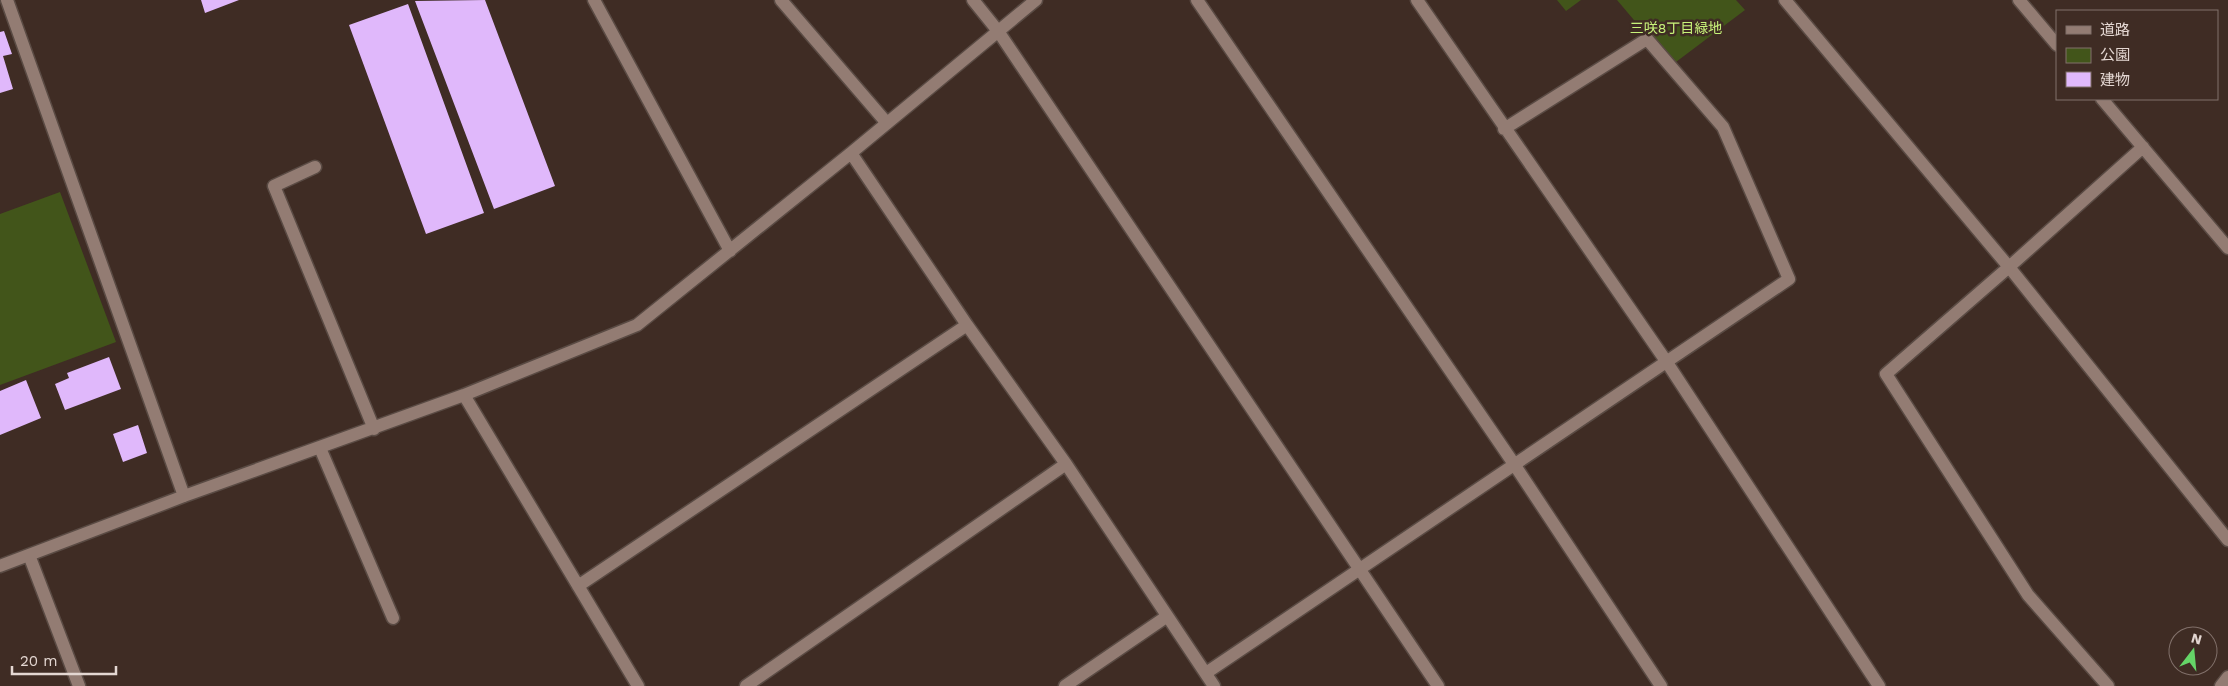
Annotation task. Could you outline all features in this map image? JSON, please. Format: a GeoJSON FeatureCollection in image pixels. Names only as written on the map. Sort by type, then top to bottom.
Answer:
{"type":"FeatureCollection","features":[{"type":"Feature","properties":{"kind":"street"},"geometry":{"type":"LineString","coordinates":[[7,0],[184,496]]}},
{"type":"Feature","properties":{"kind":"street"},"geometry":{"type":"LineString","coordinates":[[594,0],[730,251]]}},
{"type":"Feature","properties":{"kind":"street"},"geometry":{"type":"LineString","coordinates":[[781,0],[886,122]]}},
{"type":"Feature","properties":{"kind":"street"},"geometry":{"type":"LineString","coordinates":[[973,0],[998,31],[1438,686]]}},
{"type":"Feature","properties":{"kind":"street"},"geometry":{"type":"LineString","coordinates":[[0,566],[184,496],[464,395],[637,325],[852,153],[886,122],[1036,0]]}},
{"type":"Feature","properties":{"kind":"street"},"geometry":{"type":"LineString","coordinates":[[1196,0],[1514,464],[1661,686]]}},
{"type":"Feature","properties":{"kind":"street"},"geometry":{"type":"LineString","coordinates":[[1417,0],[1504,129],[1666,361],[1879,686]]}},
{"type":"Feature","properties":{"kind":"street"},"geometry":{"type":"LineString","coordinates":[[1785,0],[2009,268],[2228,540]]}},
{"type":"Feature","properties":{"kind":"street"},"geometry":{"type":"LineString","coordinates":[[2019,0],[2056,44]]}},
{"type":"Feature","properties":{"kind":"street"},"geometry":{"type":"LineString","coordinates":[[1206,673],[1789,279],[1722,127],[1646,39],[1504,129]]}},
{"type":"Feature","properties":{"kind":"street"},"geometry":{"type":"LineString","coordinates":[[2103,100],[2228,248]]}},
{"type":"Feature","properties":{"kind":"street"},"geometry":{"type":"LineString","coordinates":[[2108,686],[2028,595],[1886,374],[2009,268],[2143,147]]}},
{"type":"Feature","properties":{"kind":"street"},"geometry":{"type":"LineString","coordinates":[[852,153],[967,325],[1066,464],[1166,617],[1214,686]]}},
{"type":"Feature","properties":{"kind":"street"},"geometry":{"type":"LineString","coordinates":[[315,167],[274,186],[374,428]]}},
{"type":"Feature","properties":{"kind":"street"},"geometry":{"type":"LineString","coordinates":[[578,586],[967,325]]}},
{"type":"Feature","properties":{"kind":"street"},"geometry":{"type":"LineString","coordinates":[[464,395],[638,686]]}},
{"type":"Feature","properties":{"kind":"street"},"geometry":{"type":"LineString","coordinates":[[320,448],[393,618]]}},
{"type":"Feature","properties":{"kind":"street"},"geometry":{"type":"LineString","coordinates":[[746,686],[1066,464]]}},
{"type":"Feature","properties":{"kind":"street"},"geometry":{"type":"LineString","coordinates":[[28,555],[79,686]]}},
{"type":"Feature","properties":{"kind":"street"},"geometry":{"type":"LineString","coordinates":[[1065,686],[1166,617]]}},
{"type":"Feature","properties":{"kind":"street"},"geometry":{"type":"LineString","coordinates":[[2221,686],[2228,677]]}},
{"type":"Feature","properties":{"kind":"green space"},"geometry":{"type":"Polygon","coordinates":[[[1557,0],[1581,0],[1566,11],[1557,0]]]}},
{"type":"Feature","properties":{"kind":"green space","name":"三咲8丁目緑地"},"geometry":{"type":"Polygon","coordinates":[[[1617,0],[1736,0],[1745,10],[1672,65],[1617,0]]]}},
{"type":"Feature","properties":{"kind":"green space"},"geometry":{"type":"Polygon","coordinates":[[[60,192],[116,342],[0,385],[0,214],[60,192]]]}},
{"type":"Feature","properties":{"kind":"building"},"geometry":{"type":"Polygon","coordinates":[[[201,0],[239,0],[205,13],[201,0]]]}},
{"type":"Feature","properties":{"kind":"building"},"geometry":{"type":"Polygon","coordinates":[[[485,0],[555,186],[494,209],[415,1],[485,0]]]}},
{"type":"Feature","properties":{"kind":"building"},"geometry":{"type":"Polygon","coordinates":[[[408,4],[484,213],[426,234],[349,25],[408,4]]]}},
{"type":"Feature","properties":{"kind":"building"},"geometry":{"type":"Polygon","coordinates":[[[4,31],[12,54],[3,56],[13,89],[0,93],[0,32],[4,31]]]}},
{"type":"Feature","properties":{"kind":"building"},"geometry":{"type":"Polygon","coordinates":[[[109,357],[121,389],[65,410],[55,384],[69,378],[67,373],[109,357]]]}},
{"type":"Feature","properties":{"kind":"building"},"geometry":{"type":"Polygon","coordinates":[[[26,380],[41,418],[0,435],[0,391],[26,380]]]}},
{"type":"Feature","properties":{"kind":"building"},"geometry":{"type":"Polygon","coordinates":[[[138,425],[147,453],[123,462],[113,434],[138,425]]]}}]}
